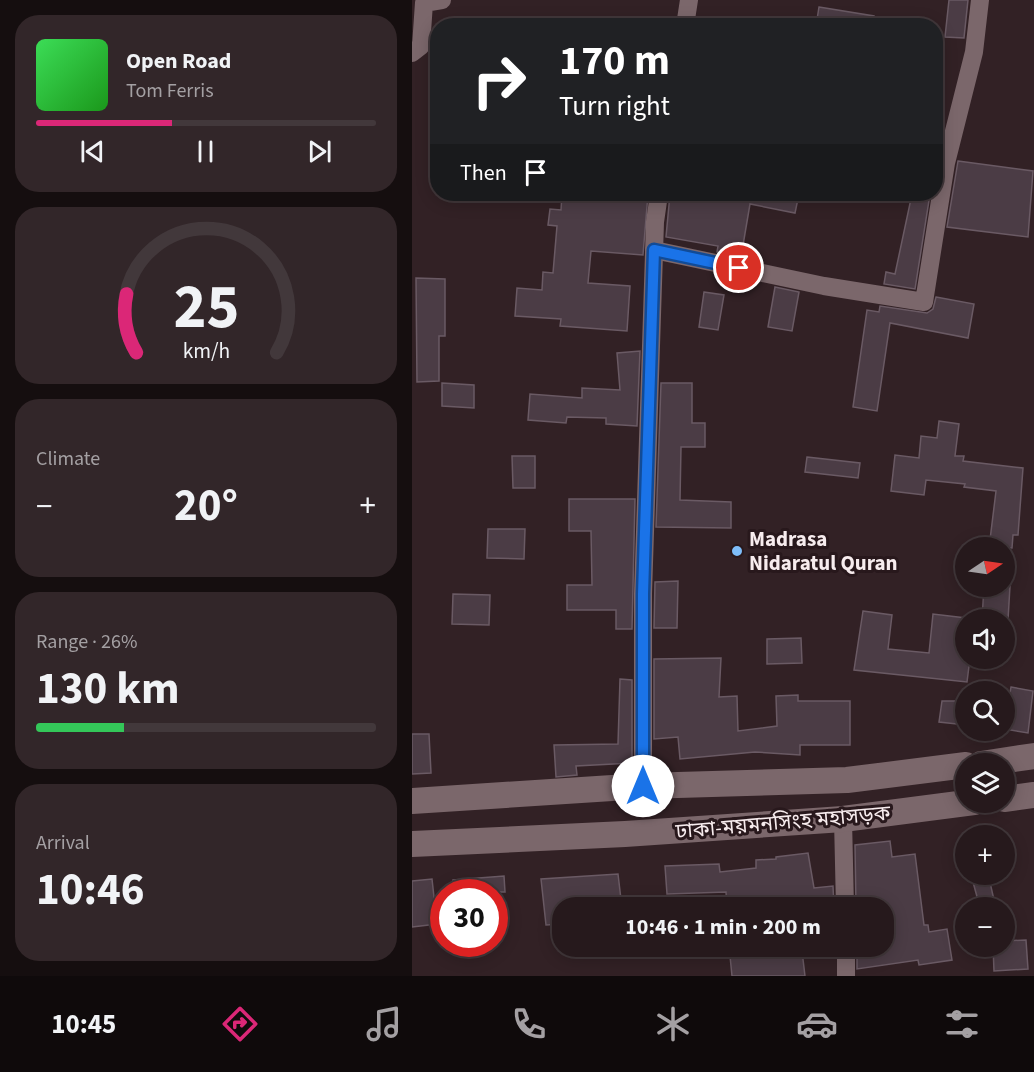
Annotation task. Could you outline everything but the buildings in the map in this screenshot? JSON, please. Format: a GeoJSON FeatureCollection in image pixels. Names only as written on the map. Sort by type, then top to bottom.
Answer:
{"type":"FeatureCollection","features":[{"type":"Feature","properties":{"kind":"main road"},"geometry":{"type":"LineString","coordinates":[[1015,759],[1033,756]]}},
{"type":"Feature","properties":{"kind":"main road","name":"ঢাকা-ময়মনসিংহ মহাসড়ক"},"geometry":{"type":"LineString","coordinates":[[412,801],[643,786],[847,780],[955,766]]}},
{"type":"Feature","properties":{"kind":"main road"},"geometry":{"type":"LineString","coordinates":[[1015,797],[1033,795]]}},
{"type":"Feature","properties":{"kind":"main road","name":"ঢাকা-ময়মনসিংহ মহাসড়ক"},"geometry":{"type":"LineString","coordinates":[[412,844],[625,834],[843,819],[955,804]]}},
{"type":"Feature","properties":{"kind":"street"},"geometry":{"type":"LineString","coordinates":[[412,52],[421,46],[424,3],[442,0]]}},
{"type":"Feature","properties":{"kind":"street"},"geometry":{"type":"LineString","coordinates":[[686,18],[689,0]]}},
{"type":"Feature","properties":{"kind":"street"},"geometry":{"type":"LineString","coordinates":[[943,182],[974,52],[980,0]]}},
{"type":"Feature","properties":{"kind":"street"},"geometry":{"type":"LineString","coordinates":[[643,786],[643,594],[654,250],[658,201]]}},
{"type":"Feature","properties":{"kind":"street"},"geometry":{"type":"LineString","coordinates":[[654,250],[824,286],[924,302],[940,201]]}},
{"type":"Feature","properties":{"kind":"street"},"geometry":{"type":"LineString","coordinates":[[843,819],[845,897]]}},
{"type":"Feature","properties":{"kind":"street"},"geometry":{"type":"LineString","coordinates":[[846,957],[846,976]]}},
{"type":"Feature","properties":{"kind":"place","name":"Madrasa Nidaratul Quran"},"geometry":{"type":"Point","coordinates":[737,551]}},
{"type":"Feature","properties":{"kind":"route"},"geometry":{"type":"LineString","coordinates":[[643,786],[643,594],[654,250],[739,268]]}}]}
